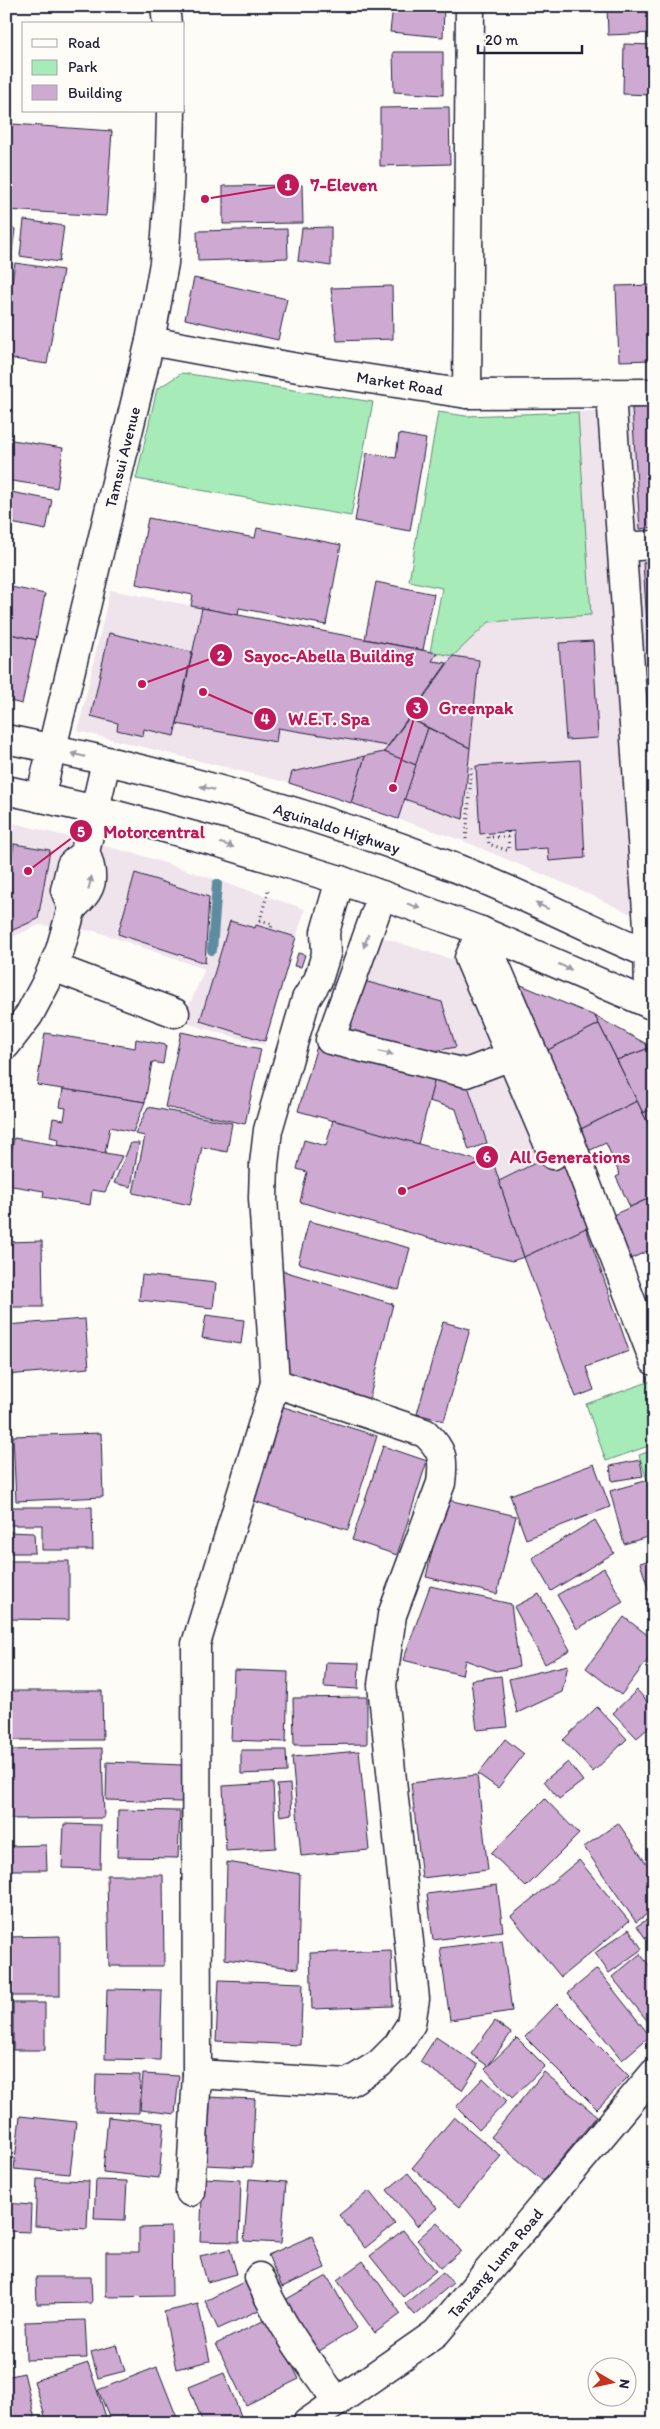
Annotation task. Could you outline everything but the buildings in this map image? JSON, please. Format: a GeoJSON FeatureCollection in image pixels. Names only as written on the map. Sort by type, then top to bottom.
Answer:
{"type":"FeatureCollection","features":[{"type":"Feature","properties":{"kind":"main road"},"geometry":{"type":"LineString","coordinates":[[165,6],[167,22]]}},
{"type":"Feature","properties":{"kind":"main road"},"geometry":{"type":"LineString","coordinates":[[467,394],[470,6]]}},
{"type":"Feature","properties":{"kind":"main road","name":"Tamsui Avenue"},"geometry":{"type":"LineString","coordinates":[[40,798],[50,748],[150,341],[164,264],[169,192],[171,112]]}},
{"type":"Feature","properties":{"kind":"main road","name":"Market Road"},"geometry":{"type":"LineString","coordinates":[[150,341],[298,368],[467,394],[654,393]]}},
{"type":"Feature","properties":{"kind":"main road"},"geometry":{"type":"LineString","coordinates":[[6,790],[95,810],[220,842],[340,880],[481,931],[651,1005],[652,956],[647,811],[622,547],[611,394]]}},
{"type":"Feature","properties":{"kind":"main road"},"geometry":{"type":"LineString","coordinates":[[622,547],[654,545]]}},
{"type":"Feature","properties":{"kind":"main road","name":"Aguinaldo Highway"},"geometry":{"type":"LineString","coordinates":[[6,740],[50,748],[233,795],[372,838],[454,867],[652,956]]}},
{"type":"Feature","properties":{"kind":"main road"},"geometry":{"type":"LineString","coordinates":[[6,1045],[28,1015],[60,950],[72,908],[65,890],[69,873],[71,865],[85,852],[106,762]]}},
{"type":"Feature","properties":{"kind":"main road"},"geometry":{"type":"LineString","coordinates":[[190,2192],[197,2074],[196,1644],[275,1383],[263,1198],[268,1130],[306,999],[305,976],[312,950],[325,932],[340,880]]}},
{"type":"Feature","properties":{"kind":"main road"},"geometry":{"type":"LineString","coordinates":[[382,895],[330,1040],[466,1073],[511,1056]]}},
{"type":"Feature","properties":{"kind":"main road"},"geometry":{"type":"LineString","coordinates":[[481,931],[469,958],[553,1154]]}},
{"type":"Feature","properties":{"kind":"main road"},"geometry":{"type":"LineString","coordinates":[[481,931],[564,1125],[654,1361]]}},
{"type":"Feature","properties":{"kind":"main road"},"geometry":{"type":"LineString","coordinates":[[53,967],[175,1012]]}},
{"type":"Feature","properties":{"kind":"main road"},"geometry":{"type":"LineString","coordinates":[[197,2074],[348,2083],[379,2064],[397,2046],[411,2024],[415,1999],[382,1684],[392,1615],[441,1483],[443,1463],[438,1446],[425,1433],[275,1383]]}},
{"type":"Feature","properties":{"kind":"main road","name":"Tanzang Luma Road"},"geometry":{"type":"LineString","coordinates":[[307,2423],[436,2333],[654,2073]]}},
{"type":"Feature","properties":{"kind":"main road"},"geometry":{"type":"LineString","coordinates":[[258,2277],[277,2316],[304,2357],[338,2402]]}},
{"type":"Feature","properties":{"kind":"path"},"geometry":{"type":"LineString","coordinates":[[466,834],[472,765]]}},
{"type":"Feature","properties":{"kind":"path"},"geometry":{"type":"LineString","coordinates":[[508,832],[509,851],[489,844],[488,837],[508,837]]}},
{"type":"Feature","properties":{"kind":"path"},"geometry":{"type":"LineString","coordinates":[[268,890],[260,920],[272,924],[271,930]]}},
{"type":"Feature","properties":{"kind":"shaded area"},"geometry":{"type":"Polygon","coordinates":[[[654,407],[654,925],[587,893],[461,840],[289,783],[78,731],[110,590],[453,656],[489,622],[591,615],[578,412],[654,407]]]}},
{"type":"Feature","properties":{"kind":"shaded area"},"geometry":{"type":"Polygon","coordinates":[[[6,821],[140,855],[305,909],[264,1045],[182,1022],[205,969],[95,931],[39,925],[6,940],[6,821]]]}},
{"type":"Feature","properties":{"kind":"shaded area"},"geometry":{"type":"Polygon","coordinates":[[[359,930],[488,971],[564,1149],[499,1181],[467,1083],[317,1046],[359,930]]]}},
{"type":"Feature","properties":{"kind":"green space"},"geometry":{"type":"Polygon","coordinates":[[[182,373],[373,402],[351,516],[136,479],[157,389],[182,373]]]}},
{"type":"Feature","properties":{"kind":"green space"},"geometry":{"type":"Polygon","coordinates":[[[438,412],[466,416],[578,412],[591,615],[489,622],[453,656],[430,652],[442,588],[409,581],[438,412]]]}},
{"type":"Feature","properties":{"kind":"green space"},"geometry":{"type":"Polygon","coordinates":[[[654,1380],[654,1444],[606,1461],[586,1404],[654,1380]]]}},
{"type":"Feature","properties":{"kind":"green space"},"geometry":{"type":"Polygon","coordinates":[[[654,1450],[654,1501],[639,1455],[654,1450]]]}},
{"type":"Feature","properties":{"kind":"waterway"},"geometry":{"type":"LineString","coordinates":[[212,950],[217,884]]}},
{"type":"Feature","properties":{"kind":"place","name":"7-Eleven"},"geometry":{"type":"Point","coordinates":[205,199]}},
{"type":"Feature","properties":{"kind":"place","name":"Sayoc-Abella Building"},"geometry":{"type":"Point","coordinates":[142,684]}},
{"type":"Feature","properties":{"kind":"place","name":"W.E.T. Spa"},"geometry":{"type":"Point","coordinates":[203,692]}},
{"type":"Feature","properties":{"kind":"place","name":"Greenpak"},"geometry":{"type":"Point","coordinates":[393,788]}},
{"type":"Feature","properties":{"kind":"place","name":"Motorcentral"},"geometry":{"type":"Point","coordinates":[28,871]}},
{"type":"Feature","properties":{"kind":"place","name":"All Generations"},"geometry":{"type":"Point","coordinates":[402,1191]}}]}
